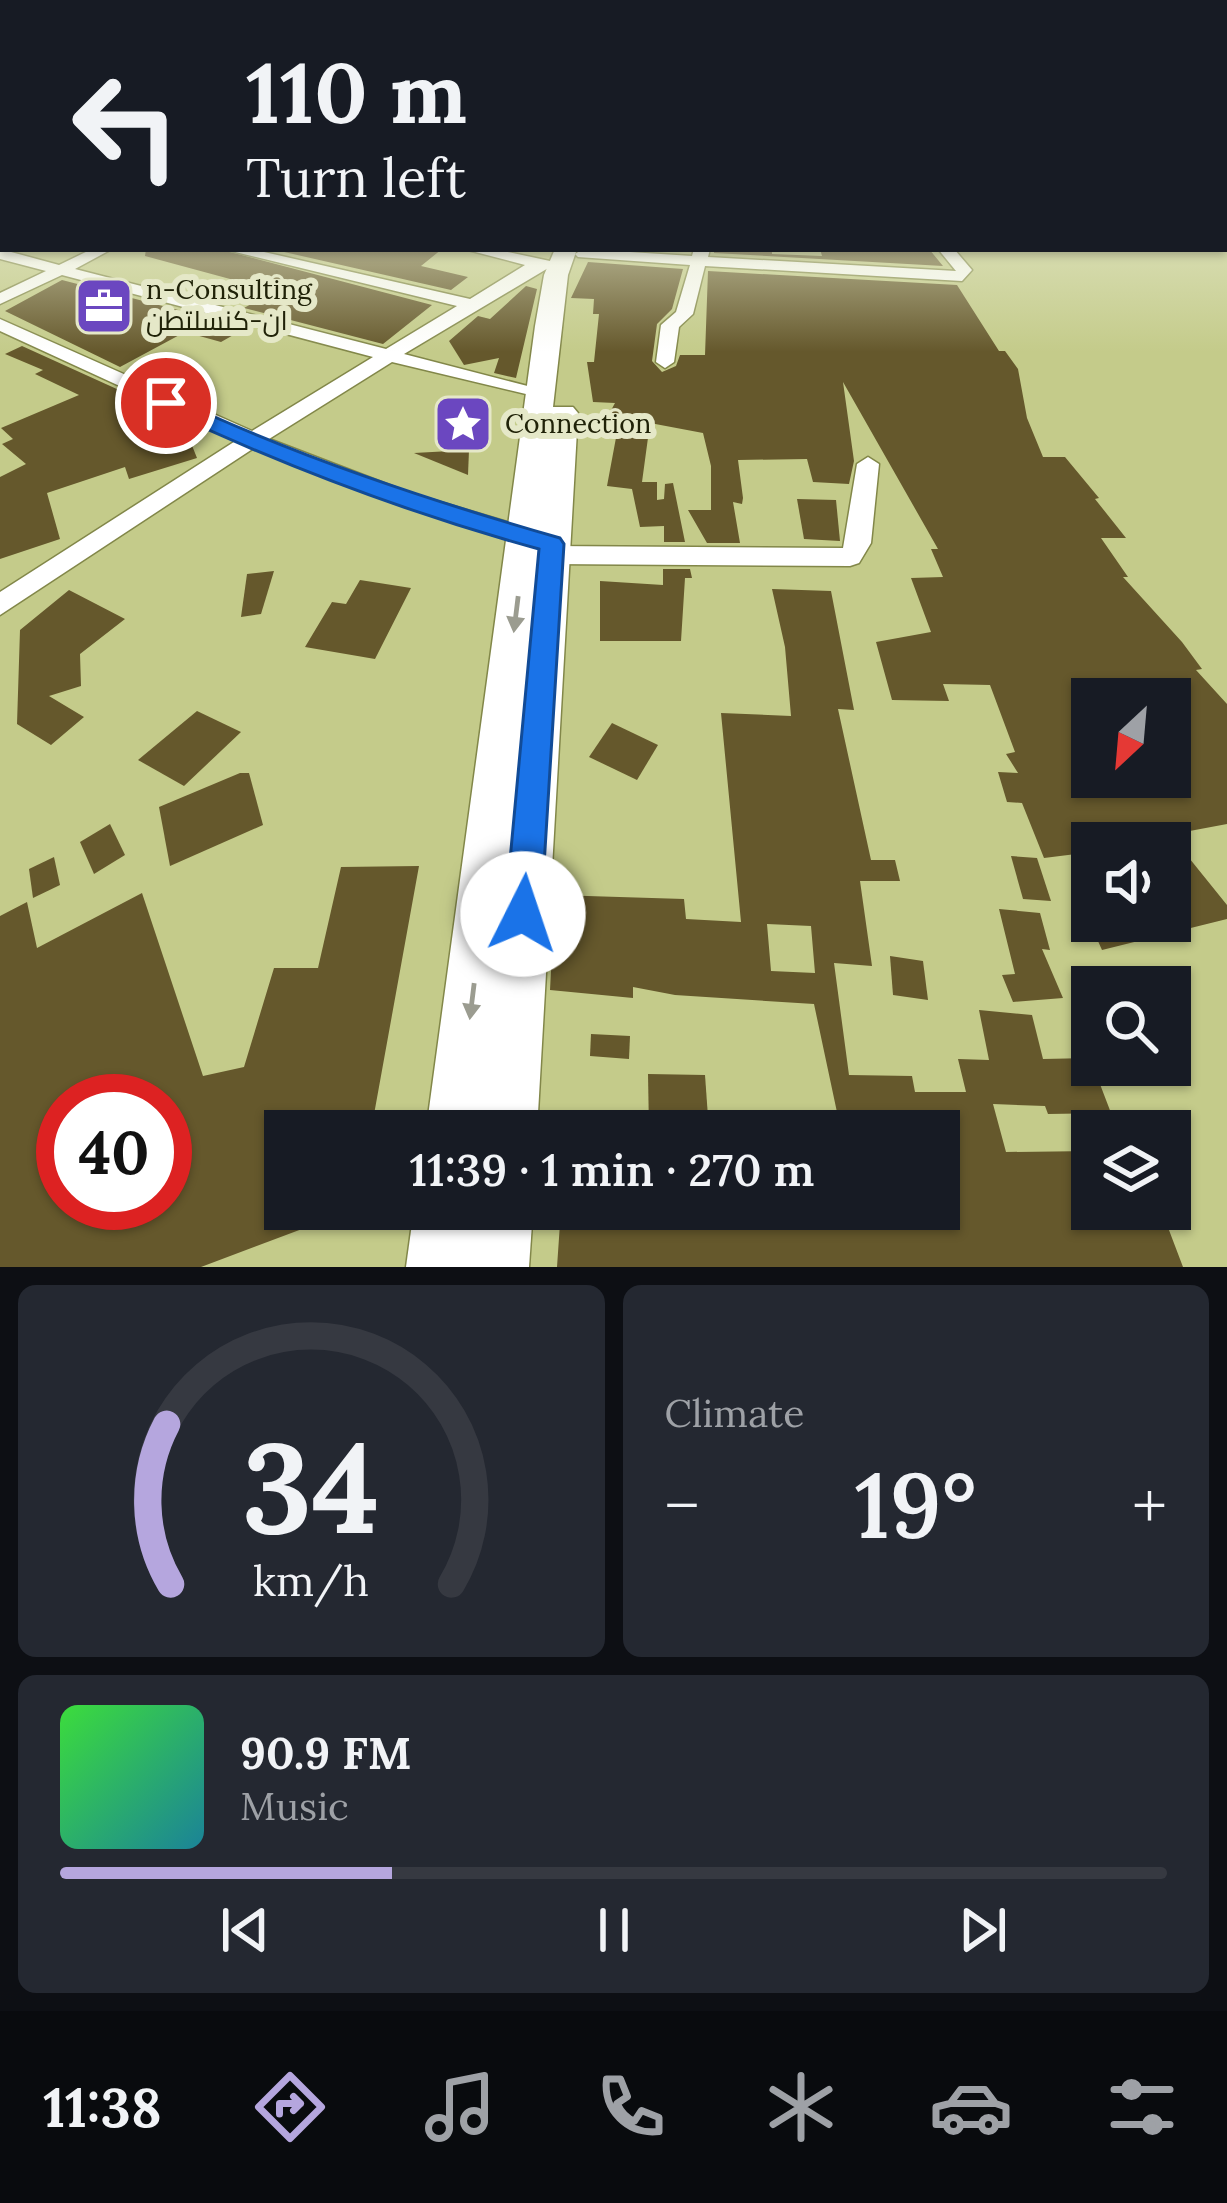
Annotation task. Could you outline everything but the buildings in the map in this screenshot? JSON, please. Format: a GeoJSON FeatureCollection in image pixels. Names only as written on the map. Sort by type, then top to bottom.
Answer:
{"type":"FeatureCollection","features":[{"type":"Feature","properties":{"kind":"street"},"geometry":{"type":"LineString","coordinates":[[0,299],[98,252]]}},
{"type":"Feature","properties":{"kind":"street"},"geometry":{"type":"LineString","coordinates":[[244,252],[472,304]]}},
{"type":"Feature","properties":{"kind":"street"},"geometry":{"type":"LineString","coordinates":[[512,252],[700,256],[964,275],[948,252]]}},
{"type":"Feature","properties":{"kind":"street"},"geometry":{"type":"LineString","coordinates":[[0,254],[540,394]]}},
{"type":"Feature","properties":{"kind":"street"},"geometry":{"type":"LineString","coordinates":[[0,605],[472,304],[566,256]]}},
{"type":"Feature","properties":{"kind":"street"},"geometry":{"type":"LineString","coordinates":[[508,1110],[542,545],[540,394],[566,256]]}},
{"type":"Feature","properties":{"kind":"street"},"geometry":{"type":"LineString","coordinates":[[459,1110],[569,330],[566,256]]}},
{"type":"Feature","properties":{"kind":"street"},"geometry":{"type":"LineString","coordinates":[[665,362],[670,325],[684,314],[700,256]]}},
{"type":"Feature","properties":{"kind":"street"},"geometry":{"type":"LineString","coordinates":[[0,324],[249,442],[542,545],[850,556],[859,543],[868,464]]}},
{"type":"Feature","properties":{"kind":"street"},"geometry":{"type":"LineString","coordinates":[[440,1267],[444,1230]]}},
{"type":"Feature","properties":{"kind":"street"},"geometry":{"type":"LineString","coordinates":[[496,1267],[499,1230]]}},
{"type":"Feature","properties":{"kind":"place","name":"n-Consulting ان-كنسلتطن"},"geometry":{"type":"Point","coordinates":[104,306]}},
{"type":"Feature","properties":{"kind":"place","name":"Connection"},"geometry":{"type":"Point","coordinates":[463,424]}},
{"type":"Feature","properties":{"kind":"route"},"geometry":{"type":"LineString","coordinates":[[166,403],[249,442],[463,520],[551,544],[523,914]]}}]}
